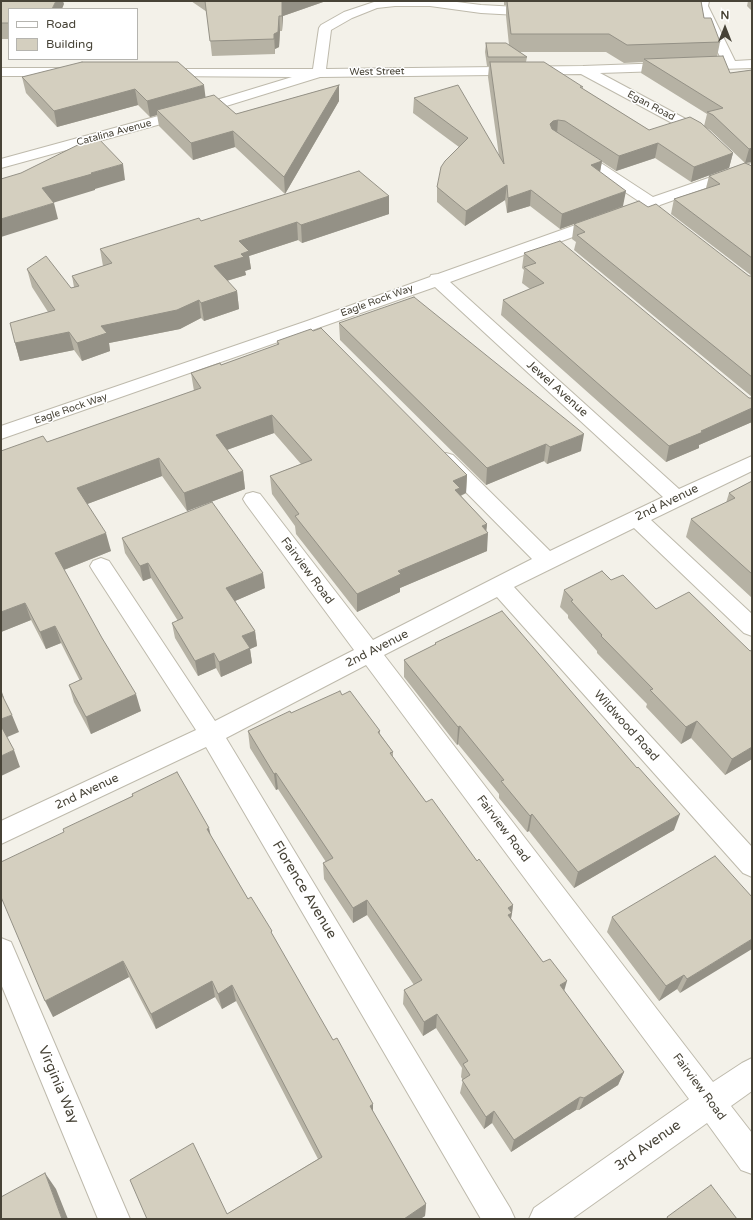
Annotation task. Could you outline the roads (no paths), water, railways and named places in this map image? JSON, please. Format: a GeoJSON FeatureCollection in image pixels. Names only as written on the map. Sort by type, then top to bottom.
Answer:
{"type":"FeatureCollection","features":[{"type":"Feature","properties":{"kind":"street"},"geometry":{"type":"LineString","coordinates":[[703,1],[702,6],[730,64]]}},
{"type":"Feature","properties":{"kind":"street"},"geometry":{"type":"LineString","coordinates":[[319,73],[325,28],[372,3],[430,2],[503,11],[550,12]]}},
{"type":"Feature","properties":{"kind":"street","name":"West Street"},"geometry":{"type":"LineString","coordinates":[[144,72],[319,73],[583,70],[752,64]]}},
{"type":"Feature","properties":{"kind":"street","name":"Egan Road"},"geometry":{"type":"LineString","coordinates":[[583,70],[704,134],[712,142]]}},
{"type":"Feature","properties":{"kind":"street"},"geometry":{"type":"LineString","coordinates":[[1,72],[88,72]]}},
{"type":"Feature","properties":{"kind":"street","name":"Catalina Avenue"},"geometry":{"type":"LineString","coordinates":[[1,164],[218,104],[319,73]]}},
{"type":"Feature","properties":{"kind":"street"},"geometry":{"type":"LineString","coordinates":[[564,145],[654,208]]}},
{"type":"Feature","properties":{"kind":"street","name":"Eagle Rock Way"},"geometry":{"type":"LineString","coordinates":[[1,433],[319,331],[437,279],[555,244],[654,208],[745,169]]}},
{"type":"Feature","properties":{"kind":"street","name":"Jewel Avenue"},"geometry":{"type":"LineString","coordinates":[[437,279],[676,498]]}},
{"type":"Feature","properties":{"kind":"street"},"geometry":{"type":"LineString","coordinates":[[436,449],[547,562]]}},
{"type":"Feature","properties":{"kind":"street","name":"2nd Avenue"},"geometry":{"type":"LineString","coordinates":[[1,833],[211,734],[547,562],[752,462]]}},
{"type":"Feature","properties":{"kind":"street","name":"Fairview Road"},"geometry":{"type":"LineString","coordinates":[[253,499],[710,1102],[752,1160]]}},
{"type":"Feature","properties":{"kind":"street"},"geometry":{"type":"LineString","coordinates":[[636,518],[752,628]]}},
{"type":"Feature","properties":{"kind":"street","name":"Florence Avenue"},"geometry":{"type":"LineString","coordinates":[[101,566],[211,734],[500,1219]]}},
{"type":"Feature","properties":{"kind":"street","name":"Wildwood Road"},"geometry":{"type":"LineString","coordinates":[[500,586],[752,865]]}},
{"type":"Feature","properties":{"kind":"street","name":"Virginia Way"},"geometry":{"type":"LineString","coordinates":[[1,951],[114,1219]]}},
{"type":"Feature","properties":{"kind":"street","name":"3rd Avenue"},"geometry":{"type":"LineString","coordinates":[[545,1219],[752,1073]]}}]}
